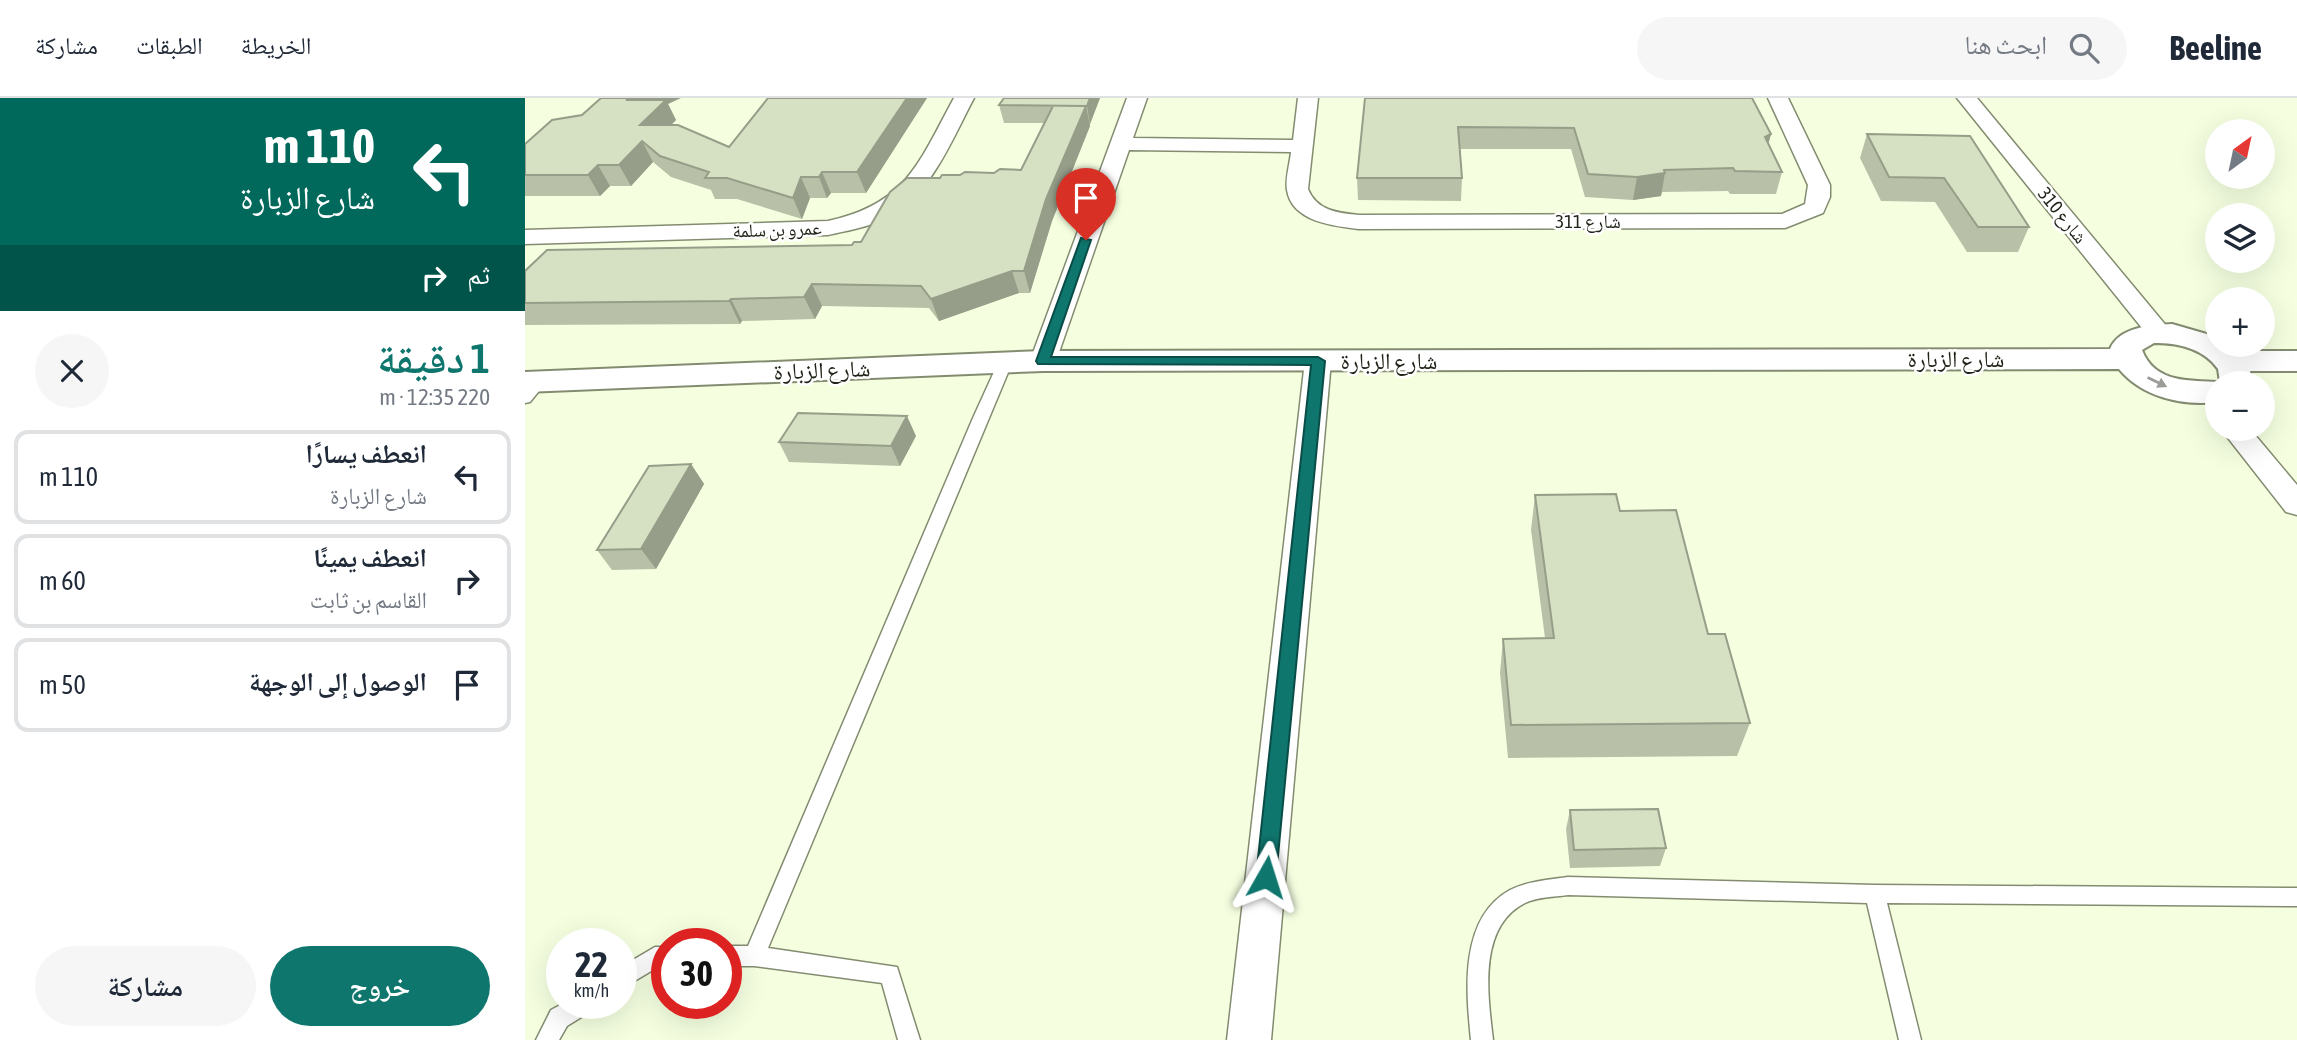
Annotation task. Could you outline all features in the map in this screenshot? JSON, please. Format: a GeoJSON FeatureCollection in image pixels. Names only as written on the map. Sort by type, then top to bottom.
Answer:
{"type":"FeatureCollection","features":[{"type":"Feature","properties":{"kind":"street","name":"عمرو بن سلمة"},"geometry":{"type":"LineString","coordinates":[[525,237],[828,228],[855,224],[877,216],[910,193],[964,98]]}},
{"type":"Feature","properties":{"kind":"street"},"geometry":{"type":"LineString","coordinates":[[1043,361],[1137,98]]}},
{"type":"Feature","properties":{"kind":"street","name":"شارع 311"},"geometry":{"type":"LineString","coordinates":[[1308,98],[1297,189],[1300,201],[1312,211],[1331,219],[1359,222],[1785,220],[1815,208],[1819,185],[1778,98]]}},
{"type":"Feature","properties":{"kind":"street","name":"شارع 310"},"geometry":{"type":"LineString","coordinates":[[1967,98],[2159,333]]}},
{"type":"Feature","properties":{"kind":"street"},"geometry":{"type":"LineString","coordinates":[[1119,144],[1301,146]]}},
{"type":"Feature","properties":{"kind":"street"},"geometry":{"type":"LineString","coordinates":[[2205,387],[2169,388],[2136,370],[2127,359],[2125,348],[2131,339],[2144,334],[2159,333],[2193,339],[2207,345],[2216,371]]}},
{"type":"Feature","properties":{"kind":"street","name":"شارع الزبارة"},"geometry":{"type":"LineString","coordinates":[[530,387],[1043,361],[2127,359]]}},
{"type":"Feature","properties":{"kind":"street"},"geometry":{"type":"LineString","coordinates":[[1249,1040],[1318,361]]}},
{"type":"Feature","properties":{"kind":"street"},"geometry":{"type":"LineString","coordinates":[[2268,371],[2297,361]]}},
{"type":"Feature","properties":{"kind":"street"},"geometry":{"type":"LineString","coordinates":[[2245,441],[2297,505]]}},
{"type":"Feature","properties":{"kind":"lane"},"geometry":{"type":"LineString","coordinates":[[754,956],[974,430],[1005,363]]}},
{"type":"Feature","properties":{"kind":"lane"},"geometry":{"type":"LineString","coordinates":[[1482,1040],[1479,958],[1482,941],[1490,920],[1516,897],[1538,890],[1568,887],[1875,894],[2297,897]]}},
{"type":"Feature","properties":{"kind":"lane"},"geometry":{"type":"LineString","coordinates":[[1875,894],[1910,1040]]}},
{"type":"Feature","properties":{"kind":"lane"},"geometry":{"type":"LineString","coordinates":[[742,956],[890,974],[909,1040]]}},
{"type":"Feature","properties":{"kind":"lane"},"geometry":{"type":"LineString","coordinates":[[547,1040],[558,1019]]}},
{"type":"Feature","properties":{"kind":"building"},"geometry":{"type":"Polygon","coordinates":[[[601,98],[666,100],[640,125],[678,125],[729,147],[768,98],[907,98],[857,172],[822,172],[819,177],[801,177],[793,198],[727,178],[705,178],[709,172],[660,156],[642,141],[619,165],[598,165],[588,175],[525,175],[525,144],[552,120],[582,115],[601,98]]]}},
{"type":"Feature","properties":{"kind":"building"},"geometry":{"type":"Polygon","coordinates":[[[1004,98],[1090,98],[1087,106],[999,105],[1004,98]]]}},
{"type":"Feature","properties":{"kind":"building"},"geometry":{"type":"Polygon","coordinates":[[[1365,98],[1752,98],[1771,134],[1765,137],[1782,172],[1735,171],[1733,168],[1664,170],[1665,173],[1637,177],[1588,174],[1574,128],[1458,127],[1462,178],[1357,178],[1365,98]]]}},
{"type":"Feature","properties":{"kind":"building"},"geometry":{"type":"Polygon","coordinates":[[[1053,106],[1086,106],[1046,199],[1024,271],[1012,271],[931,299],[921,286],[812,284],[804,297],[729,301],[525,303],[525,271],[547,250],[852,245],[854,242],[861,242],[890,192],[907,178],[940,178],[942,175],[960,175],[965,172],[994,173],[1000,169],[1021,170],[1053,106]]]}},
{"type":"Feature","properties":{"kind":"building"},"geometry":{"type":"Polygon","coordinates":[[[1867,134],[1970,136],[2029,227],[1978,227],[1944,178],[1889,177],[1867,134]]]}},
{"type":"Feature","properties":{"kind":"building"},"geometry":{"type":"Polygon","coordinates":[[[798,413],[907,416],[891,446],[779,442],[798,413]]]}},
{"type":"Feature","properties":{"kind":"building"},"geometry":{"type":"Polygon","coordinates":[[[691,464],[641,549],[597,550],[649,466],[691,464]]]}},
{"type":"Feature","properties":{"kind":"building"},"geometry":{"type":"Polygon","coordinates":[[[1616,494],[1620,511],[1676,510],[1708,634],[1725,634],[1750,723],[1511,725],[1503,639],[1554,638],[1535,495],[1616,494]]]}},
{"type":"Feature","properties":{"kind":"building"},"geometry":{"type":"Polygon","coordinates":[[[1658,809],[1666,848],[1574,850],[1570,810],[1658,809]]]}},
{"type":"Feature","properties":{"kind":"route"},"geometry":{"type":"LineString","coordinates":[[1086,240],[1043,361],[1318,361],[1266,877]]}}]}
